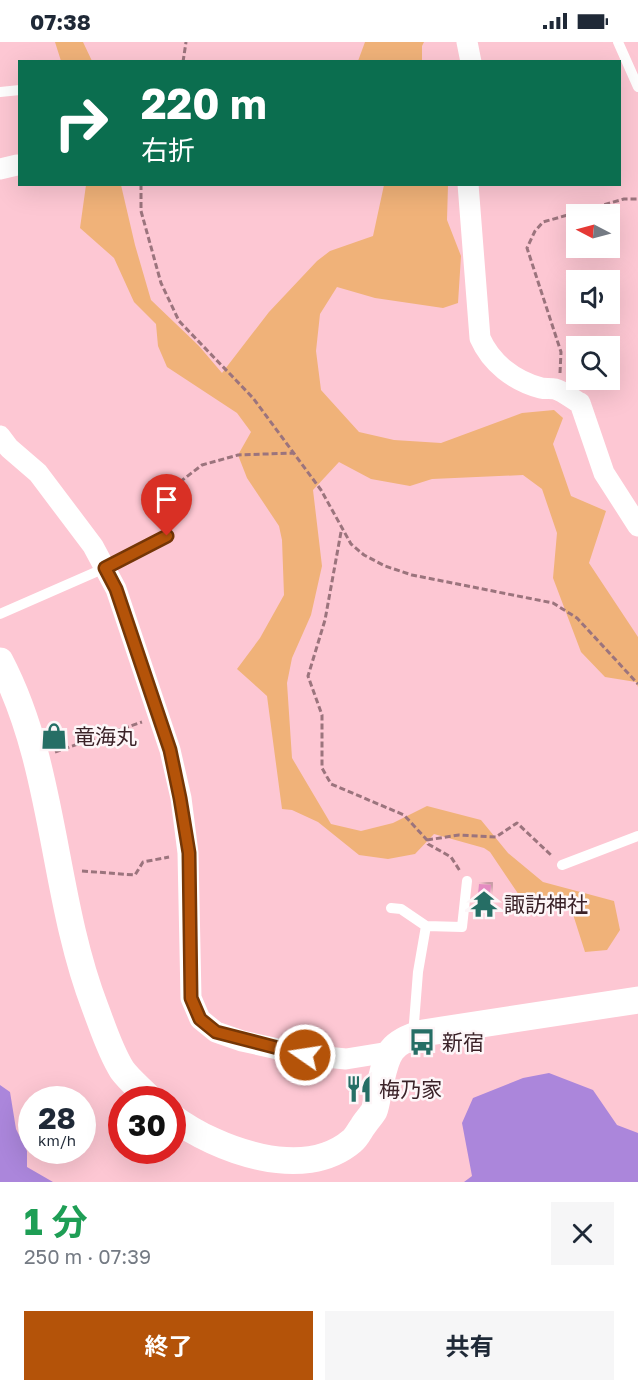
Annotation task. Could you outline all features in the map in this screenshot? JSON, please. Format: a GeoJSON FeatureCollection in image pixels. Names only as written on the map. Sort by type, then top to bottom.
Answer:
{"type":"FeatureCollection","features":[{"type":"Feature","properties":{"kind":"street"},"geometry":{"type":"LineString","coordinates":[[467,42],[471,60]]}},
{"type":"Feature","properties":{"kind":"street"},"geometry":{"type":"LineString","coordinates":[[468,186],[480,338],[491,357],[511,375],[540,388],[556,389],[580,403],[604,473],[638,526]]}},
{"type":"Feature","properties":{"kind":"street"},"geometry":{"type":"LineString","coordinates":[[0,436],[9,448],[38,473],[93,546],[116,589],[170,750],[178,789],[189,853],[191,998],[200,1019],[216,1032],[305,1055],[346,1059],[389,1052]]}},
{"type":"Feature","properties":{"kind":"street"},"geometry":{"type":"LineString","coordinates":[[0,661],[14,688],[37,759],[75,944],[88,992],[108,1042],[123,1071],[137,1086]]}},
{"type":"Feature","properties":{"kind":"street"},"geometry":{"type":"LineString","coordinates":[[186,1127],[236,1152],[273,1162],[304,1164],[329,1155],[352,1141],[374,1111],[389,1052],[403,1039],[638,1000]]}},
{"type":"Feature","properties":{"kind":"lane"},"geometry":{"type":"LineString","coordinates":[[618,42],[638,87]]}},
{"type":"Feature","properties":{"kind":"lane"},"geometry":{"type":"LineString","coordinates":[[0,92],[18,90]]}},
{"type":"Feature","properties":{"kind":"lane"},"geometry":{"type":"LineString","coordinates":[[0,614],[105,568],[167,536]]}},
{"type":"Feature","properties":{"kind":"lane"},"geometry":{"type":"LineString","coordinates":[[562,866],[638,836]]}},
{"type":"Feature","properties":{"kind":"lane"},"geometry":{"type":"LineString","coordinates":[[391,908],[400,909],[426,926],[462,927],[467,881]]}},
{"type":"Feature","properties":{"kind":"lane"},"geometry":{"type":"LineString","coordinates":[[413,1036],[418,972],[426,926]]}},
{"type":"Feature","properties":{"kind":"path"},"geometry":{"type":"LineString","coordinates":[[183,60],[186,42]]}},
{"type":"Feature","properties":{"kind":"path"},"geometry":{"type":"LineString","coordinates":[[141,186],[141,212],[158,275],[179,321],[253,398],[321,490],[341,530],[351,544],[364,555],[394,569],[450,584],[553,603],[577,618],[638,684]]}},
{"type":"Feature","properties":{"kind":"path"},"geometry":{"type":"LineString","coordinates":[[556,389],[561,369],[561,352],[527,248],[535,231],[543,222],[624,199],[638,199]]}},
{"type":"Feature","properties":{"kind":"path"},"geometry":{"type":"LineString","coordinates":[[167,536],[172,488],[202,465],[238,455],[294,453]]}},
{"type":"Feature","properties":{"kind":"path"},"geometry":{"type":"LineString","coordinates":[[341,530],[325,620],[308,676],[322,715],[322,768],[331,784],[405,815],[428,840],[428,844],[451,856],[467,881]]}},
{"type":"Feature","properties":{"kind":"path"},"geometry":{"type":"LineString","coordinates":[[37,759],[158,716]]}},
{"type":"Feature","properties":{"kind":"path"},"geometry":{"type":"LineString","coordinates":[[428,840],[459,835],[496,837],[517,823],[562,866]]}},
{"type":"Feature","properties":{"kind":"path"},"geometry":{"type":"LineString","coordinates":[[60,869],[135,875],[142,862],[189,853]]}},
{"type":"Feature","properties":{"kind":"shaded area"},"geometry":{"type":"Polygon","coordinates":[[[55,42],[83,42],[92,60],[61,60],[55,42]]]}},
{"type":"Feature","properties":{"kind":"shaded area"},"geometry":{"type":"Polygon","coordinates":[[[365,42],[424,42],[422,60],[358,60],[365,42]]]}},
{"type":"Feature","properties":{"kind":"shaded area"},"geometry":{"type":"Polygon","coordinates":[[[86,186],[121,186],[151,300],[199,346],[222,373],[269,312],[317,261],[330,251],[373,236],[384,186],[448,186],[447,220],[461,256],[458,303],[443,308],[375,298],[337,287],[320,314],[316,351],[321,390],[359,432],[394,440],[441,443],[522,413],[554,410],[563,418],[553,444],[571,496],[606,511],[589,563],[638,637],[638,687],[636,682],[605,677],[581,652],[553,578],[557,533],[542,489],[523,475],[432,479],[410,486],[371,479],[339,462],[313,490],[322,566],[311,615],[292,658],[287,683],[292,758],[331,824],[361,831],[393,823],[427,806],[481,820],[508,853],[543,882],[614,901],[620,930],[607,950],[585,952],[570,905],[535,904],[521,898],[490,852],[484,848],[434,834],[415,854],[388,859],[359,855],[318,822],[292,810],[282,809],[267,696],[237,669],[260,638],[284,595],[282,540],[279,526],[247,478],[238,455],[251,432],[237,413],[167,367],[158,346],[156,324],[134,302],[114,258],[80,228],[86,186]]]}},
{"type":"Feature","properties":{"kind":"shaded area"},"geometry":{"type":"Polygon","coordinates":[[[549,1073],[593,1090],[617,1125],[638,1133],[638,1182],[464,1182],[472,1176],[462,1123],[473,1098],[523,1078],[549,1073]]]}},
{"type":"Feature","properties":{"kind":"shaded area"},"geometry":{"type":"Polygon","coordinates":[[[0,1085],[10,1092],[18,1133],[18,1164],[27,1164],[27,1167],[53,1182],[0,1182],[0,1085]]]}},
{"type":"Feature","properties":{"kind":"building"},"geometry":{"type":"Polygon","coordinates":[[[479,884],[491,885],[490,895],[478,894],[479,884]]]}},
{"type":"Feature","properties":{"kind":"place","name":"竜海丸"},"geometry":{"type":"Point","coordinates":[54,736]}},
{"type":"Feature","properties":{"kind":"place","name":"諏訪神社"},"geometry":{"type":"Point","coordinates":[484,904]}},
{"type":"Feature","properties":{"kind":"place","name":"新宿"},"geometry":{"type":"Point","coordinates":[422,1042]}},
{"type":"Feature","properties":{"kind":"place","name":"梅乃家"},"geometry":{"type":"Point","coordinates":[359,1089]}},
{"type":"Feature","properties":{"kind":"route"},"geometry":{"type":"LineString","coordinates":[[167,536],[105,568],[116,589],[170,750],[180,798],[189,853],[191,998],[200,1019],[216,1032],[242,1041],[305,1055]]}}]}
